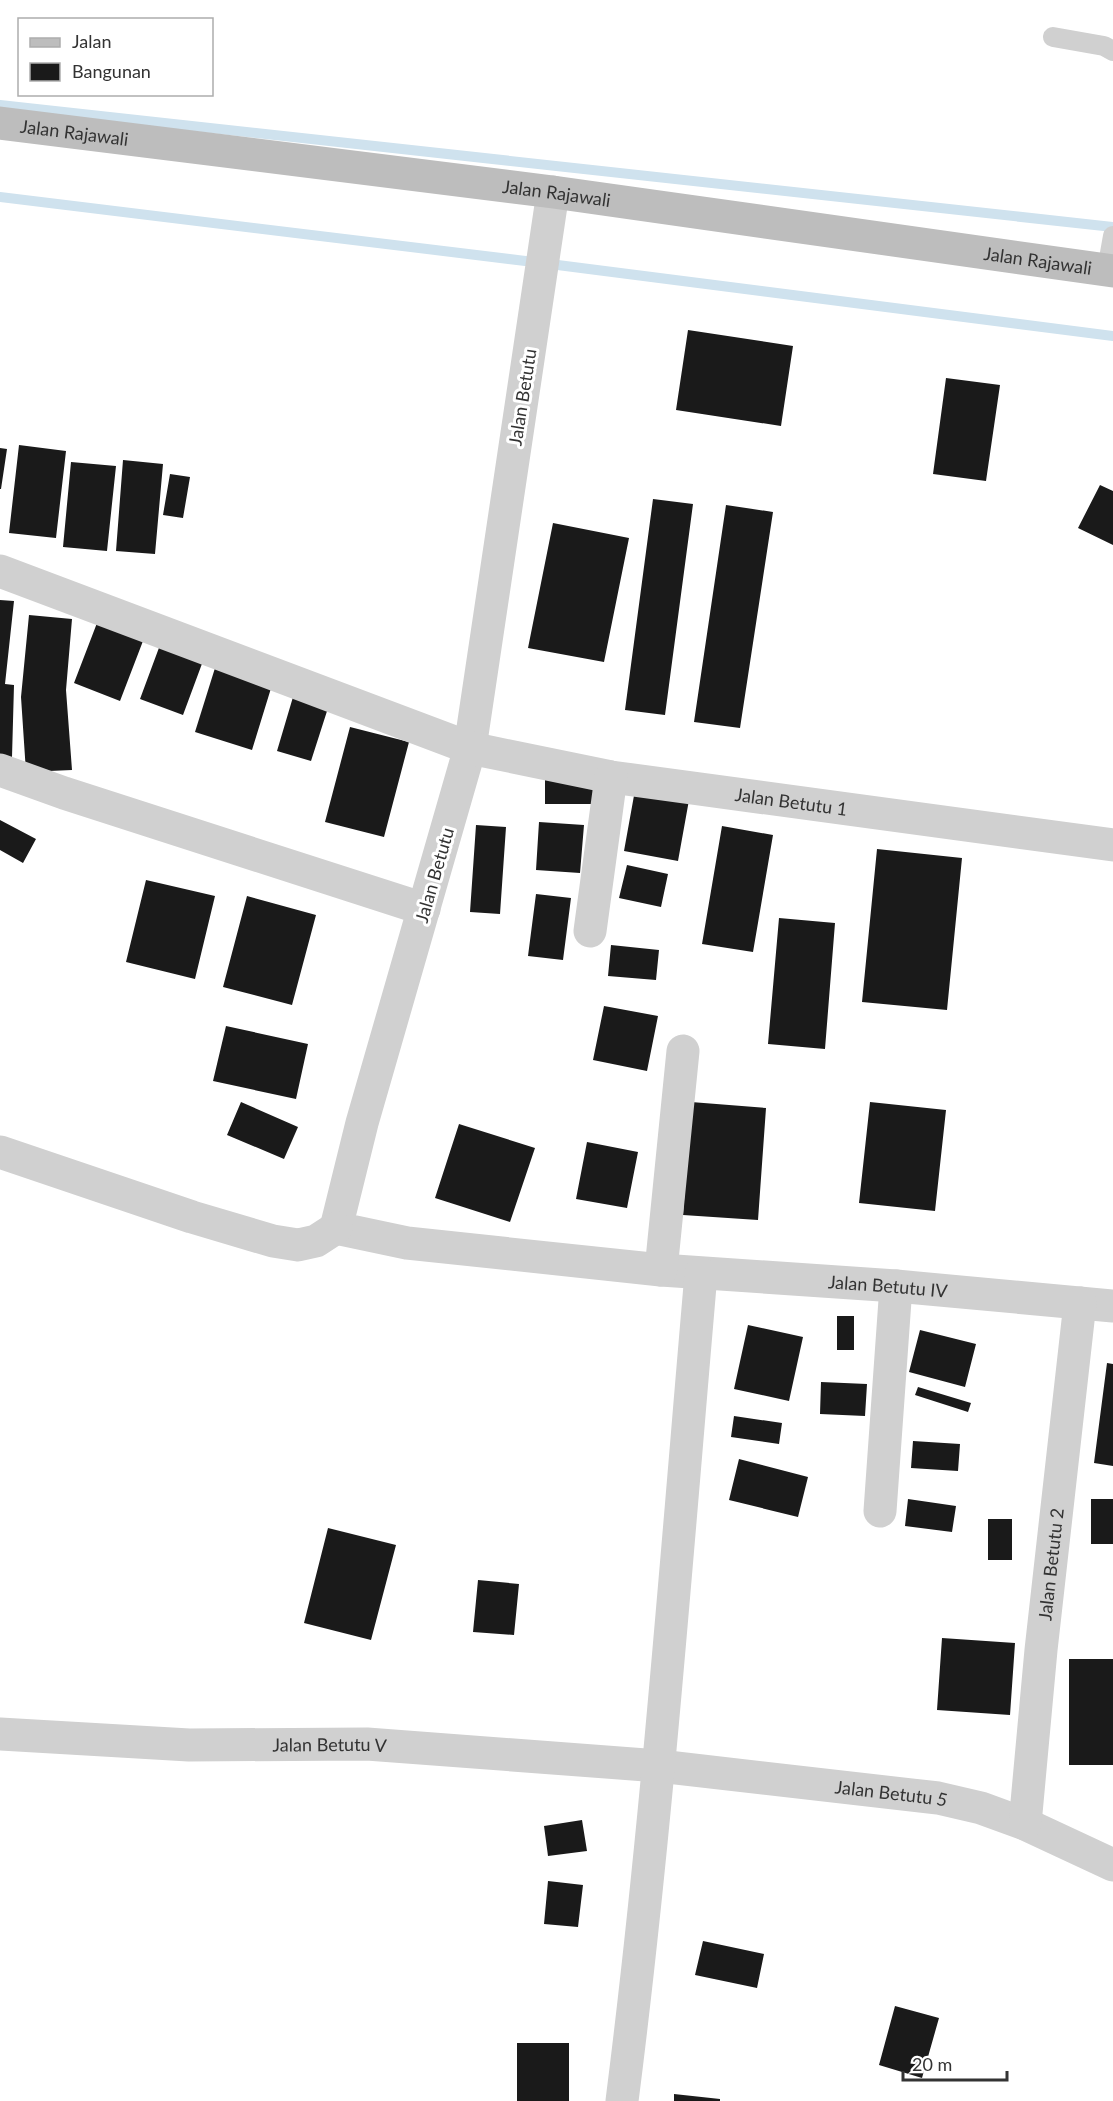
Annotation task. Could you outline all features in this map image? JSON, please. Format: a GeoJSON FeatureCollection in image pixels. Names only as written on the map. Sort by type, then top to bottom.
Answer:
{"type":"FeatureCollection","features":[{"type":"Feature","properties":{"kind":"main road","name":"Jalan Rajawali"},"geometry":{"type":"LineString","coordinates":[[0,123],[553,192],[1110,271]]}},
{"type":"Feature","properties":{"kind":"street","name":"Jalan Betutu"},"geometry":{"type":"LineString","coordinates":[[336,1228],[362,1123],[470,748],[553,192]]}},
{"type":"Feature","properties":{"kind":"street","name":"Jalan Betutu 1"},"geometry":{"type":"LineString","coordinates":[[0,571],[470,748],[611,777],[1113,845]]}},
{"type":"Feature","properties":{"kind":"street"},"geometry":{"type":"LineString","coordinates":[[0,770],[64,793],[424,909]]}},
{"type":"Feature","properties":{"kind":"street"},"geometry":{"type":"LineString","coordinates":[[590,931],[611,777]]}},
{"type":"Feature","properties":{"kind":"street"},"geometry":{"type":"LineString","coordinates":[[0,1152],[192,1217],[273,1241],[298,1245],[316,1241],[336,1228],[407,1243],[661,1270],[683,1051]]}},
{"type":"Feature","properties":{"kind":"street","name":"Jalan Betutu IV"},"geometry":{"type":"LineString","coordinates":[[661,1270],[896,1286],[1113,1306]]}},
{"type":"Feature","properties":{"kind":"street"},"geometry":{"type":"LineString","coordinates":[[622,2101],[636,1994],[659,1766],[701,1274]]}},
{"type":"Feature","properties":{"kind":"street"},"geometry":{"type":"LineString","coordinates":[[880,1511],[896,1286]]}},
{"type":"Feature","properties":{"kind":"street","name":"Jalan Betutu 2"},"geometry":{"type":"LineString","coordinates":[[1025,1824],[1041,1650],[1080,1304]]}},
{"type":"Feature","properties":{"kind":"street","name":"Jalan Betutu V"},"geometry":{"type":"LineString","coordinates":[[0,1734],[189,1745],[367,1744],[659,1766]]}},
{"type":"Feature","properties":{"kind":"street","name":"Jalan Betutu 5"},"geometry":{"type":"LineString","coordinates":[[659,1766],[938,1798],[981,1808],[1025,1824],[1113,1865]]}},
{"type":"Feature","properties":{"kind":"lane"},"geometry":{"type":"LineString","coordinates":[[1053,37],[1104,46],[1113,51]]}},
{"type":"Feature","properties":{"kind":"lane"},"geometry":{"type":"LineString","coordinates":[[1110,271],[1113,236]]}},
{"type":"Feature","properties":{"kind":"building"},"geometry":{"type":"Polygon","coordinates":[[[688,330],[793,346],[781,426],[676,410],[688,330]]]}},
{"type":"Feature","properties":{"kind":"building"},"geometry":{"type":"Polygon","coordinates":[[[946,378],[1000,385],[986,481],[933,474],[946,378]]]}},
{"type":"Feature","properties":{"kind":"building"},"geometry":{"type":"Polygon","coordinates":[[[19,445],[66,451],[56,538],[9,533],[19,445]]]}},
{"type":"Feature","properties":{"kind":"building"},"geometry":{"type":"Polygon","coordinates":[[[0,448],[7,449],[1,489],[0,489],[0,448]]]}},
{"type":"Feature","properties":{"kind":"building"},"geometry":{"type":"Polygon","coordinates":[[[123,460],[163,464],[155,554],[116,551],[123,460]]]}},
{"type":"Feature","properties":{"kind":"building"},"geometry":{"type":"Polygon","coordinates":[[[71,462],[116,466],[107,551],[63,547],[71,462]]]}},
{"type":"Feature","properties":{"kind":"building"},"geometry":{"type":"Polygon","coordinates":[[[170,474],[190,477],[183,518],[163,515],[170,474]]]}},
{"type":"Feature","properties":{"kind":"building"},"geometry":{"type":"Polygon","coordinates":[[[1100,485],[1113,491],[1113,545],[1078,528],[1100,485]]]}},
{"type":"Feature","properties":{"kind":"building"},"geometry":{"type":"Polygon","coordinates":[[[653,499],[693,504],[665,715],[625,710],[653,499]]]}},
{"type":"Feature","properties":{"kind":"building"},"geometry":{"type":"Polygon","coordinates":[[[726,505],[773,512],[740,728],[694,722],[726,505]]]}},
{"type":"Feature","properties":{"kind":"building"},"geometry":{"type":"Polygon","coordinates":[[[553,523],[629,538],[604,662],[528,648],[553,523]]]}},
{"type":"Feature","properties":{"kind":"building"},"geometry":{"type":"Polygon","coordinates":[[[0,600],[14,601],[5,684],[14,685],[12,757],[0,757],[0,600]]]}},
{"type":"Feature","properties":{"kind":"building"},"geometry":{"type":"Polygon","coordinates":[[[29,615],[72,619],[66,690],[72,770],[26,772],[21,697],[29,615]]]}},
{"type":"Feature","properties":{"kind":"building"},"geometry":{"type":"Polygon","coordinates":[[[97,623],[143,641],[120,701],[74,683],[97,623]]]}},
{"type":"Feature","properties":{"kind":"building"},"geometry":{"type":"Polygon","coordinates":[[[160,645],[203,661],[183,715],[140,699],[160,645]]]}},
{"type":"Feature","properties":{"kind":"building"},"geometry":{"type":"Polygon","coordinates":[[[215,668],[272,685],[252,750],[195,732],[215,668]]]}},
{"type":"Feature","properties":{"kind":"building"},"geometry":{"type":"Polygon","coordinates":[[[293,697],[328,708],[311,761],[277,751],[293,697]]]}},
{"type":"Feature","properties":{"kind":"building"},"geometry":{"type":"Polygon","coordinates":[[[350,727],[409,742],[384,837],[325,822],[350,727]]]}},
{"type":"Feature","properties":{"kind":"building"},"geometry":{"type":"Polygon","coordinates":[[[545,777],[596,777],[596,804],[545,804],[545,777]]]}},
{"type":"Feature","properties":{"kind":"building"},"geometry":{"type":"Polygon","coordinates":[[[635,790],[689,800],[678,861],[624,851],[635,790]]]}},
{"type":"Feature","properties":{"kind":"building"},"geometry":{"type":"Polygon","coordinates":[[[0,820],[36,839],[23,863],[0,850],[0,820]]]}},
{"type":"Feature","properties":{"kind":"building"},"geometry":{"type":"Polygon","coordinates":[[[539,822],[584,825],[580,873],[536,870],[539,822]]]}},
{"type":"Feature","properties":{"kind":"building"},"geometry":{"type":"Polygon","coordinates":[[[476,825],[506,827],[500,914],[470,912],[476,825]]]}},
{"type":"Feature","properties":{"kind":"building"},"geometry":{"type":"Polygon","coordinates":[[[722,826],[773,835],[753,952],[702,944],[722,826]]]}},
{"type":"Feature","properties":{"kind":"building"},"geometry":{"type":"Polygon","coordinates":[[[877,849],[962,858],[947,1010],[862,1002],[877,849]]]}},
{"type":"Feature","properties":{"kind":"building"},"geometry":{"type":"Polygon","coordinates":[[[627,865],[668,874],[661,907],[619,898],[627,865]]]}},
{"type":"Feature","properties":{"kind":"building"},"geometry":{"type":"Polygon","coordinates":[[[146,880],[215,896],[195,979],[126,962],[146,880]]]}},
{"type":"Feature","properties":{"kind":"building"},"geometry":{"type":"Polygon","coordinates":[[[536,894],[571,898],[563,960],[528,956],[536,894]]]}},
{"type":"Feature","properties":{"kind":"building"},"geometry":{"type":"Polygon","coordinates":[[[247,896],[316,915],[292,1005],[223,987],[247,896]]]}},
{"type":"Feature","properties":{"kind":"building"},"geometry":{"type":"Polygon","coordinates":[[[779,918],[835,923],[825,1049],[768,1044],[779,918]]]}},
{"type":"Feature","properties":{"kind":"building"},"geometry":{"type":"Polygon","coordinates":[[[611,945],[659,950],[656,980],[608,976],[611,945]]]}},
{"type":"Feature","properties":{"kind":"building"},"geometry":{"type":"Polygon","coordinates":[[[604,1006],[658,1016],[647,1071],[593,1060],[604,1006]]]}},
{"type":"Feature","properties":{"kind":"building"},"geometry":{"type":"Polygon","coordinates":[[[226,1026],[308,1044],[296,1099],[213,1081],[226,1026]]]}},
{"type":"Feature","properties":{"kind":"building"},"geometry":{"type":"Polygon","coordinates":[[[241,1102],[298,1127],[284,1159],[227,1135],[241,1102]]]}},
{"type":"Feature","properties":{"kind":"building"},"geometry":{"type":"Polygon","coordinates":[[[691,1102],[766,1108],[758,1220],[683,1215],[691,1102]]]}},
{"type":"Feature","properties":{"kind":"building"},"geometry":{"type":"Polygon","coordinates":[[[870,1102],[946,1110],[935,1211],[859,1203],[870,1102]]]}},
{"type":"Feature","properties":{"kind":"building"},"geometry":{"type":"Polygon","coordinates":[[[459,1124],[535,1148],[510,1222],[435,1198],[459,1124]]]}},
{"type":"Feature","properties":{"kind":"building"},"geometry":{"type":"Polygon","coordinates":[[[587,1142],[638,1152],[627,1208],[576,1199],[587,1142]]]}},
{"type":"Feature","properties":{"kind":"building"},"geometry":{"type":"Polygon","coordinates":[[[837,1316],[854,1316],[854,1350],[837,1350],[837,1316]]]}},
{"type":"Feature","properties":{"kind":"building"},"geometry":{"type":"Polygon","coordinates":[[[748,1325],[803,1337],[789,1401],[734,1389],[748,1325]]]}},
{"type":"Feature","properties":{"kind":"building"},"geometry":{"type":"Polygon","coordinates":[[[920,1330],[976,1344],[965,1387],[909,1372],[920,1330]]]}},
{"type":"Feature","properties":{"kind":"building"},"geometry":{"type":"Polygon","coordinates":[[[1107,1363],[1113,1364],[1113,1466],[1094,1463],[1107,1363]]]}},
{"type":"Feature","properties":{"kind":"building"},"geometry":{"type":"Polygon","coordinates":[[[821,1382],[867,1384],[865,1416],[820,1414],[821,1382]]]}},
{"type":"Feature","properties":{"kind":"building"},"geometry":{"type":"Polygon","coordinates":[[[918,1387],[971,1403],[968,1412],[915,1395],[918,1387]]]}},
{"type":"Feature","properties":{"kind":"building"},"geometry":{"type":"Polygon","coordinates":[[[734,1416],[782,1423],[779,1444],[731,1437],[734,1416]]]}},
{"type":"Feature","properties":{"kind":"building"},"geometry":{"type":"Polygon","coordinates":[[[913,1441],[960,1444],[958,1471],[911,1468],[913,1441]]]}},
{"type":"Feature","properties":{"kind":"building"},"geometry":{"type":"Polygon","coordinates":[[[739,1459],[808,1477],[798,1517],[729,1500],[739,1459]]]}},
{"type":"Feature","properties":{"kind":"building"},"geometry":{"type":"Polygon","coordinates":[[[908,1499],[956,1506],[952,1532],[905,1526],[908,1499]]]}},
{"type":"Feature","properties":{"kind":"building"},"geometry":{"type":"Polygon","coordinates":[[[1091,1499],[1113,1499],[1113,1544],[1091,1544],[1091,1499]]]}},
{"type":"Feature","properties":{"kind":"building"},"geometry":{"type":"Polygon","coordinates":[[[988,1519],[1012,1519],[1012,1560],[988,1560],[988,1519]]]}},
{"type":"Feature","properties":{"kind":"building"},"geometry":{"type":"Polygon","coordinates":[[[328,1528],[396,1545],[371,1640],[304,1623],[328,1528]]]}},
{"type":"Feature","properties":{"kind":"building"},"geometry":{"type":"Polygon","coordinates":[[[478,1580],[519,1584],[514,1635],[473,1632],[478,1580]]]}},
{"type":"Feature","properties":{"kind":"building"},"geometry":{"type":"Polygon","coordinates":[[[942,1638],[1015,1643],[1010,1715],[937,1710],[942,1638]]]}},
{"type":"Feature","properties":{"kind":"building"},"geometry":{"type":"Polygon","coordinates":[[[1069,1659],[1113,1659],[1113,1765],[1069,1765],[1069,1659]]]}},
{"type":"Feature","properties":{"kind":"building"},"geometry":{"type":"Polygon","coordinates":[[[582,1820],[587,1851],[548,1856],[544,1826],[582,1820]]]}},
{"type":"Feature","properties":{"kind":"building"},"geometry":{"type":"Polygon","coordinates":[[[548,1881],[583,1885],[578,1927],[544,1924],[548,1881]]]}},
{"type":"Feature","properties":{"kind":"building"},"geometry":{"type":"Polygon","coordinates":[[[703,1941],[764,1954],[757,1988],[695,1975],[703,1941]]]}},
{"type":"Feature","properties":{"kind":"building"},"geometry":{"type":"Polygon","coordinates":[[[895,2006],[939,2018],[922,2078],[879,2065],[895,2006]]]}},
{"type":"Feature","properties":{"kind":"building"},"geometry":{"type":"Polygon","coordinates":[[[517,2043],[569,2043],[569,2101],[517,2101],[517,2043]]]}},
{"type":"Feature","properties":{"kind":"building"},"geometry":{"type":"Polygon","coordinates":[[[674,2094],[720,2099],[720,2101],[674,2101],[674,2094]]]}},
{"type":"Feature","properties":{"kind":"waterway"},"geometry":{"type":"LineString","coordinates":[[0,105],[1113,227]]}},
{"type":"Feature","properties":{"kind":"waterway"},"geometry":{"type":"LineString","coordinates":[[0,197],[1113,336]]}}]}
